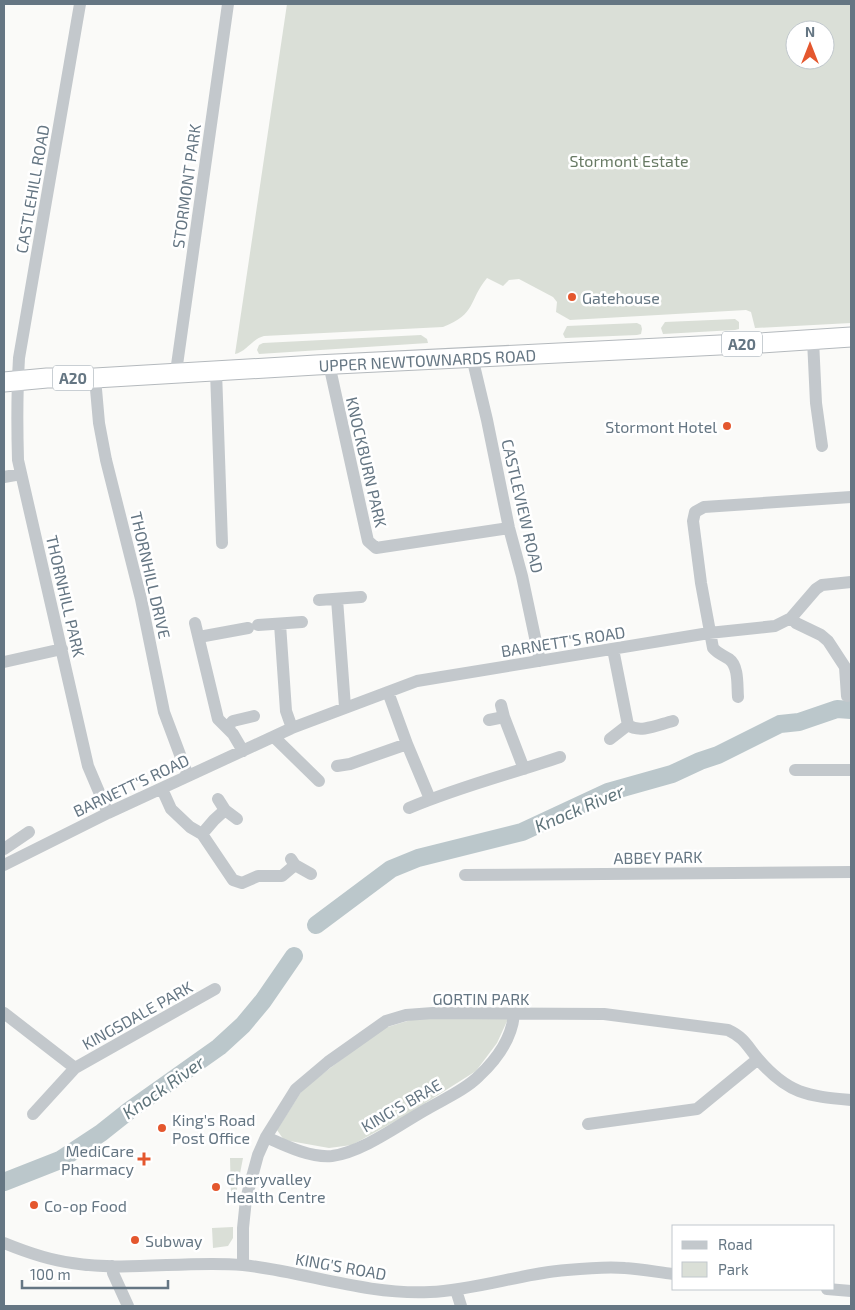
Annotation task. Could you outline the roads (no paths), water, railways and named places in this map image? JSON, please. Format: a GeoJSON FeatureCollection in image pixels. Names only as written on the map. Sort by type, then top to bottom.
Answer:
{"type":"FeatureCollection","features":[{"type":"Feature","properties":{"kind":"highway","name":"UPPER NEWTOWNARDS ROAD"},"geometry":{"type":"LineString","coordinates":[[11,382],[47,378],[95,378],[176,372],[851,337]]}},
{"type":"Feature","properties":{"kind":"street","name":"CASTLEHILL ROAD"},"geometry":{"type":"LineString","coordinates":[[11,382],[26,317],[80,4]]}},
{"type":"Feature","properties":{"kind":"street","name":"STORMONT PARK"},"geometry":{"type":"LineString","coordinates":[[176,372],[228,4]]}},
{"type":"Feature","properties":{"kind":"street"},"geometry":{"type":"LineString","coordinates":[[813,340],[822,446]]}},
{"type":"Feature","properties":{"kind":"street","name":"CASTLEVIEW ROAD"},"geometry":{"type":"LineString","coordinates":[[472,357],[492,438],[509,528],[522,576],[540,661]]}},
{"type":"Feature","properties":{"kind":"street","name":"KNOCKBURN PARK"},"geometry":{"type":"LineString","coordinates":[[329,364],[368,541],[376,548],[509,528]]}},
{"type":"Feature","properties":{"kind":"street"},"geometry":{"type":"LineString","coordinates":[[216,371],[222,543]]}},
{"type":"Feature","properties":{"kind":"street","name":"THORNHILL DRIVE"},"geometry":{"type":"LineString","coordinates":[[95,378],[99,423],[106,460],[141,599],[164,712],[188,776]]}},
{"type":"Feature","properties":{"kind":"street","name":"THORNHILL PARK"},"geometry":{"type":"LineString","coordinates":[[11,382],[21,474],[88,766],[108,813]]}},
{"type":"Feature","properties":{"kind":"street"},"geometry":{"type":"LineString","coordinates":[[4,477],[21,474]]}},
{"type":"Feature","properties":{"kind":"street"},"geometry":{"type":"LineString","coordinates":[[738,698],[735,667],[730,660],[718,654],[713,648],[701,583],[693,521],[695,512],[704,507],[851,496]]}},
{"type":"Feature","properties":{"kind":"street","name":"BARNETT'S ROAD"},"geometry":{"type":"LineString","coordinates":[[4,866],[108,813],[274,736],[345,707],[417,681],[710,632],[775,626],[790,618],[816,589],[822,585],[851,582]]}},
{"type":"Feature","properties":{"kind":"street"},"geometry":{"type":"LineString","coordinates":[[318,600],[361,597]]}},
{"type":"Feature","properties":{"kind":"street"},"geometry":{"type":"LineString","coordinates":[[337,598],[345,707]]}},
{"type":"Feature","properties":{"kind":"street"},"geometry":{"type":"LineString","coordinates":[[790,618],[821,635],[848,667],[847,696]]}},
{"type":"Feature","properties":{"kind":"street"},"geometry":{"type":"LineString","coordinates":[[199,637],[253,627],[302,622]]}},
{"type":"Feature","properties":{"kind":"street"},"geometry":{"type":"LineString","coordinates":[[195,623],[218,719],[234,734],[243,751]]}},
{"type":"Feature","properties":{"kind":"street"},"geometry":{"type":"LineString","coordinates":[[280,624],[286,711],[292,728]]}},
{"type":"Feature","properties":{"kind":"street"},"geometry":{"type":"LineString","coordinates":[[4,662],[62,649]]}},
{"type":"Feature","properties":{"kind":"street"},"geometry":{"type":"LineString","coordinates":[[613,649],[628,725],[641,729],[673,721]]}},
{"type":"Feature","properties":{"kind":"street"},"geometry":{"type":"LineString","coordinates":[[388,692],[430,799]]}},
{"type":"Feature","properties":{"kind":"street"},"geometry":{"type":"LineString","coordinates":[[489,720],[502,711],[524,769]]}},
{"type":"Feature","properties":{"kind":"street"},"geometry":{"type":"LineString","coordinates":[[227,728],[233,721],[254,716]]}},
{"type":"Feature","properties":{"kind":"street"},"geometry":{"type":"LineString","coordinates":[[610,739],[628,725]]}},
{"type":"Feature","properties":{"kind":"street"},"geometry":{"type":"LineString","coordinates":[[274,736],[319,781]]}},
{"type":"Feature","properties":{"kind":"street"},"geometry":{"type":"LineString","coordinates":[[337,766],[352,769],[407,744]]}},
{"type":"Feature","properties":{"kind":"street"},"geometry":{"type":"LineString","coordinates":[[409,808],[469,785],[560,757]]}},
{"type":"Feature","properties":{"kind":"street"},"geometry":{"type":"LineString","coordinates":[[795,770],[851,770]]}},
{"type":"Feature","properties":{"kind":"street"},"geometry":{"type":"LineString","coordinates":[[162,789],[171,809],[190,827],[202,834],[233,880],[242,883],[258,876],[282,876],[293,862],[311,874]]}},
{"type":"Feature","properties":{"kind":"street"},"geometry":{"type":"LineString","coordinates":[[218,799],[225,810],[237,819]]}},
{"type":"Feature","properties":{"kind":"street"},"geometry":{"type":"LineString","coordinates":[[202,834],[225,810]]}},
{"type":"Feature","properties":{"kind":"street"},"geometry":{"type":"LineString","coordinates":[[4,850],[29,832]]}},
{"type":"Feature","properties":{"kind":"street","name":"ABBEY PARK"},"geometry":{"type":"LineString","coordinates":[[464,875],[851,872]]}},
{"type":"Feature","properties":{"kind":"street","name":"KINGSDALE PARK"},"geometry":{"type":"LineString","coordinates":[[33,1114],[75,1068],[215,989]]}},
{"type":"Feature","properties":{"kind":"street","name":"KINGSDALE PARK"},"geometry":{"type":"LineString","coordinates":[[4,1012],[75,1068]]}},
{"type":"Feature","properties":{"kind":"street","name":"GORTIN PARK"},"geometry":{"type":"LineString","coordinates":[[243,1265],[243,1228],[246,1198],[259,1152],[266,1137],[296,1089],[328,1062],[386,1021],[406,1015],[433,1013],[604,1014],[728,1030],[741,1036],[758,1059],[779,1081],[801,1093],[818,1097],[851,1100]]}},
{"type":"Feature","properties":{"kind":"street","name":"KING'S BRAE"},"geometry":{"type":"LineString","coordinates":[[266,1137],[309,1154],[330,1156],[360,1148],[456,1092],[478,1077],[507,1040],[513,1027],[514,1014]]}},
{"type":"Feature","properties":{"kind":"street"},"geometry":{"type":"LineString","coordinates":[[588,1124],[697,1109],[758,1059]]}},
{"type":"Feature","properties":{"kind":"street","name":"KING'S ROAD"},"geometry":{"type":"LineString","coordinates":[[4,1242],[34,1255],[74,1263],[112,1266],[243,1265],[373,1290],[410,1292],[456,1290],[555,1272],[603,1268],[624,1268],[672,1274]]}},
{"type":"Feature","properties":{"kind":"street"},"geometry":{"type":"LineString","coordinates":[[112,1266],[128,1306]]}},
{"type":"Feature","properties":{"kind":"street"},"geometry":{"type":"LineString","coordinates":[[456,1290],[461,1306]]}},
{"type":"Feature","properties":{"kind":"street"},"geometry":{"type":"LineString","coordinates":[[835,1290],[851,1291]]}},
{"type":"Feature","properties":{"kind":"waterway","name":"Knock River"},"geometry":{"type":"LineString","coordinates":[[316,925],[391,869],[418,858],[522,832],[608,792],[672,774],[718,755],[780,724],[799,722],[837,709],[851,710]]}},
{"type":"Feature","properties":{"kind":"waterway","name":"Knock River"},"geometry":{"type":"LineString","coordinates":[[4,1182],[60,1160],[101,1133],[130,1110],[219,1047],[243,1025],[263,1001],[294,956]]}},
{"type":"Feature","properties":{"kind":"place","name":"Gatehouse"},"geometry":{"type":"Point","coordinates":[572,297]}},
{"type":"Feature","properties":{"kind":"place","name":"Stormont Hotel"},"geometry":{"type":"Point","coordinates":[727,426]}},
{"type":"Feature","properties":{"kind":"place","name":"King's Road Post Office"},"geometry":{"type":"Point","coordinates":[162,1128]}},
{"type":"Feature","properties":{"kind":"place","name":"MediCare Pharmacy"},"geometry":{"type":"Point","coordinates":[144,1159]}},
{"type":"Feature","properties":{"kind":"place","name":"Cheryvalley Health Centre"},"geometry":{"type":"Point","coordinates":[216,1187]}},
{"type":"Feature","properties":{"kind":"place","name":"Co-op Food"},"geometry":{"type":"Point","coordinates":[34,1205]}},
{"type":"Feature","properties":{"kind":"place","name":"Subway"},"geometry":{"type":"Point","coordinates":[135,1240]}},
{"type":"Feature","properties":{"kind":"park label","name":"Stormont Estate"},"geometry":{"type":"Point","coordinates":[629,160]}}]}
